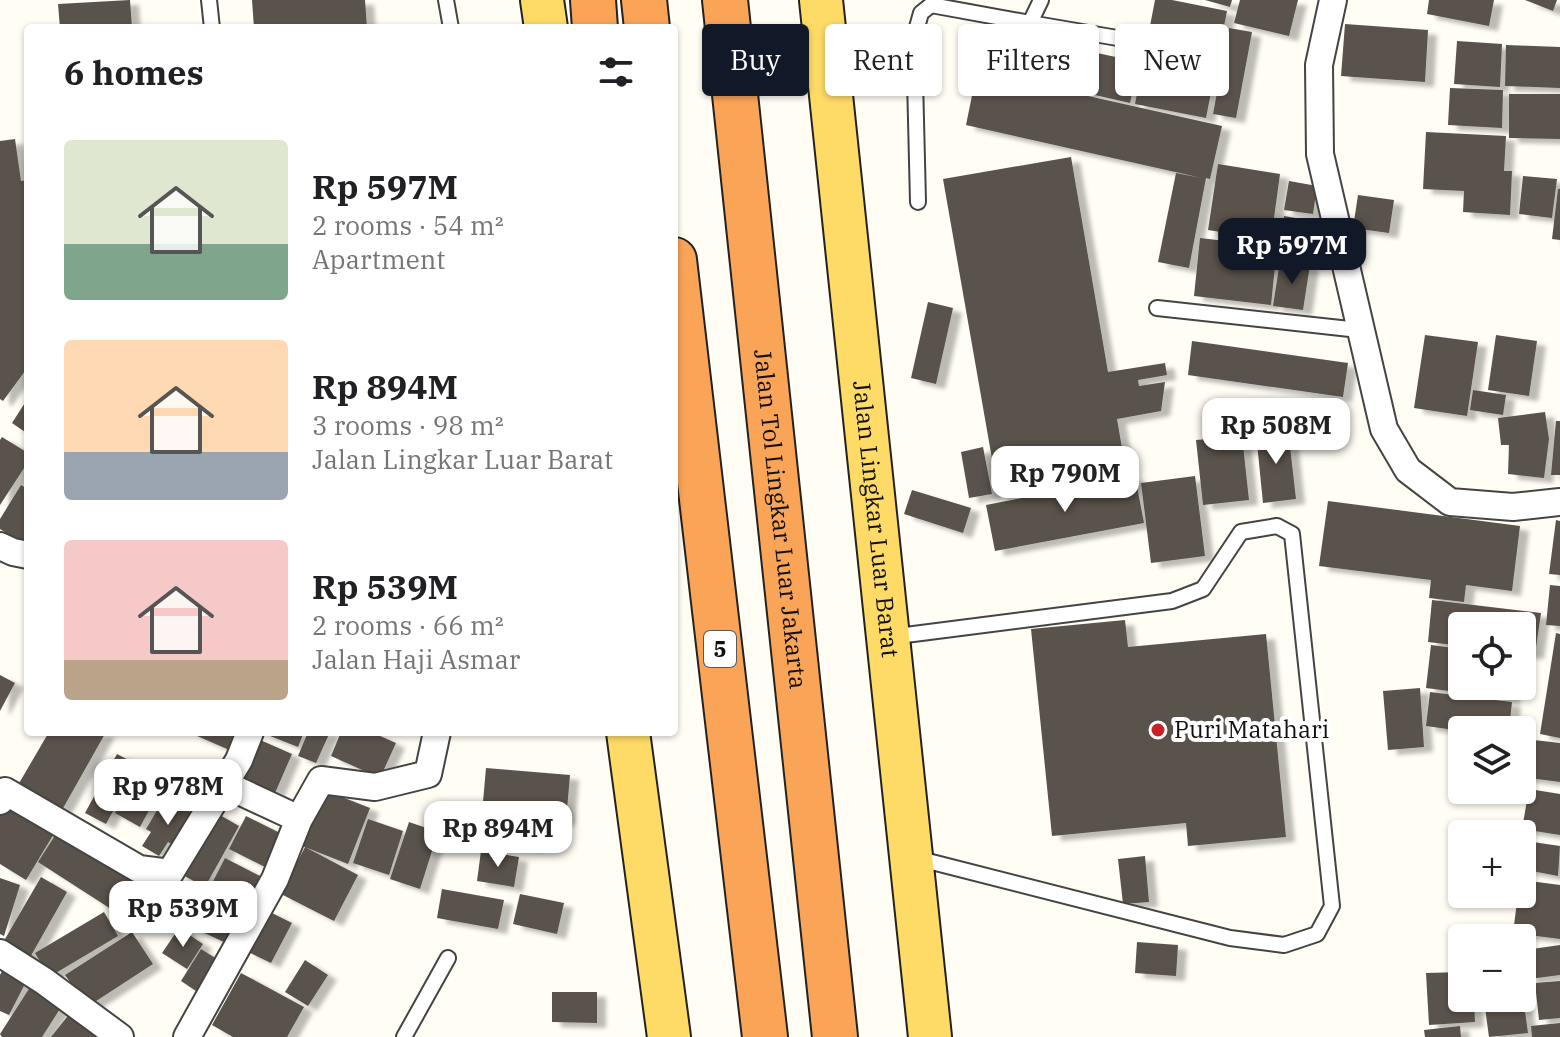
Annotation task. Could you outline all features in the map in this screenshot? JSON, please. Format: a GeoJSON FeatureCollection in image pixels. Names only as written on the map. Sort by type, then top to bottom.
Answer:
{"type":"FeatureCollection","features":[{"type":"Feature","properties":{"kind":"highway"},"geometry":{"type":"LineString","coordinates":[[593,0],[595,24]]}},
{"type":"Feature","properties":{"kind":"highway"},"geometry":{"type":"LineString","coordinates":[[644,0],[647,24]]}},
{"type":"Feature","properties":{"kind":"highway","name":"Jalan Tol Lingkar Luar Jakarta"},"geometry":{"type":"LineString","coordinates":[[725,0],[835,1037]]}},
{"type":"Feature","properties":{"kind":"highway","name":"5"},"geometry":{"type":"LineString","coordinates":[[678,294],[765,1037]]}},
{"type":"Feature","properties":{"kind":"main road"},"geometry":{"type":"LineString","coordinates":[[542,0],[545,24]]}},
{"type":"Feature","properties":{"kind":"main road","name":"Jalan Lingkar Luar Barat"},"geometry":{"type":"LineString","coordinates":[[821,0],[930,1037]]}},
{"type":"Feature","properties":{"kind":"main road"},"geometry":{"type":"LineString","coordinates":[[629,736],[669,1037]]}},
{"type":"Feature","properties":{"kind":"street"},"geometry":{"type":"LineString","coordinates":[[1333,0],[1319,65],[1320,154],[1384,429],[1408,470],[1450,502],[1513,507],[1560,502]]}},
{"type":"Feature","properties":{"kind":"street"},"geometry":{"type":"LineString","coordinates":[[0,546],[24,554]]}},
{"type":"Feature","properties":{"kind":"street"},"geometry":{"type":"LineString","coordinates":[[0,801],[5,791],[139,869],[170,873],[239,760],[248,736]]}},
{"type":"Feature","properties":{"kind":"street"},"geometry":{"type":"LineString","coordinates":[[187,1037],[275,879],[299,819],[321,780],[375,787],[428,774],[436,736]]}},
{"type":"Feature","properties":{"kind":"street"},"geometry":{"type":"LineString","coordinates":[[224,784],[299,819]]}},
{"type":"Feature","properties":{"kind":"street"},"geometry":{"type":"LineString","coordinates":[[0,953],[120,1037]]}},
{"type":"Feature","properties":{"kind":"lane"},"geometry":{"type":"LineString","coordinates":[[209,0],[212,24]]}},
{"type":"Feature","properties":{"kind":"lane"},"geometry":{"type":"LineString","coordinates":[[446,0],[450,24]]}},
{"type":"Feature","properties":{"kind":"lane"},"geometry":{"type":"LineString","coordinates":[[1030,23],[1041,0]]}},
{"type":"Feature","properties":{"kind":"lane"},"geometry":{"type":"LineString","coordinates":[[918,202],[914,38],[921,13],[931,5],[1115,38]]}},
{"type":"Feature","properties":{"kind":"lane"},"geometry":{"type":"LineString","coordinates":[[1157,308],[1359,330]]}},
{"type":"Feature","properties":{"kind":"lane"},"geometry":{"type":"LineString","coordinates":[[888,638],[1172,601],[1203,589],[1241,532],[1277,526],[1292,534],[1332,906],[1317,934],[1284,945],[1230,938],[911,857]]}},
{"type":"Feature","properties":{"kind":"lane"},"geometry":{"type":"LineString","coordinates":[[404,1037],[448,958]]}},
{"type":"Feature","properties":{"kind":"building"},"geometry":{"type":"Polygon","coordinates":[[[130,0],[132,24],[60,24],[58,4],[130,0]]]}},
{"type":"Feature","properties":{"kind":"building"},"geometry":{"type":"Polygon","coordinates":[[[252,0],[365,0],[367,24],[254,24],[252,0]]]}},
{"type":"Feature","properties":{"kind":"building"},"geometry":{"type":"Polygon","coordinates":[[[1155,0],[1172,0],[1227,11],[1224,24],[1150,24],[1155,0]]]}},
{"type":"Feature","properties":{"kind":"building"},"geometry":{"type":"Polygon","coordinates":[[[1205,0],[1232,0],[1230,7],[1205,0]]]}},
{"type":"Feature","properties":{"kind":"building"},"geometry":{"type":"Polygon","coordinates":[[[1240,0],[1298,0],[1289,36],[1234,23],[1240,0]]]}},
{"type":"Feature","properties":{"kind":"building"},"geometry":{"type":"Polygon","coordinates":[[[1429,0],[1494,0],[1489,26],[1427,14],[1429,0]]]}},
{"type":"Feature","properties":{"kind":"building"},"geometry":{"type":"Polygon","coordinates":[[[1525,0],[1557,0],[1553,11],[1525,0]]]}},
{"type":"Feature","properties":{"kind":"building"},"geometry":{"type":"Polygon","coordinates":[[[1345,24],[1428,30],[1425,82],[1341,76],[1345,24]]]}},
{"type":"Feature","properties":{"kind":"building"},"geometry":{"type":"Polygon","coordinates":[[[1229,28],[1252,32],[1236,118],[1213,114],[1216,96],[1229,96],[1229,28]]]}},
{"type":"Feature","properties":{"kind":"building"},"geometry":{"type":"Polygon","coordinates":[[[1457,41],[1502,44],[1500,87],[1454,84],[1457,41]]]}},
{"type":"Feature","properties":{"kind":"building"},"geometry":{"type":"Polygon","coordinates":[[[1506,45],[1560,47],[1560,88],[1505,86],[1506,45]]]}},
{"type":"Feature","properties":{"kind":"building"},"geometry":{"type":"Polygon","coordinates":[[[1099,53],[1115,57],[1115,96],[1132,96],[1130,103],[1099,96],[1099,53]]]}},
{"type":"Feature","properties":{"kind":"building"},"geometry":{"type":"Polygon","coordinates":[[[1450,88],[1503,90],[1502,128],[1448,125],[1450,88]]]}},
{"type":"Feature","properties":{"kind":"building"},"geometry":{"type":"Polygon","coordinates":[[[1509,94],[1560,94],[1560,139],[1509,138],[1509,94]]]}},
{"type":"Feature","properties":{"kind":"building"},"geometry":{"type":"Polygon","coordinates":[[[972,96],[1088,96],[1222,126],[1210,179],[1206,178],[1189,268],[1158,262],[1176,173],[1202,178],[966,125],[972,96]]]}},
{"type":"Feature","properties":{"kind":"building"},"geometry":{"type":"Polygon","coordinates":[[[1137,96],[1210,96],[1206,118],[1135,104],[1137,96]]]}},
{"type":"Feature","properties":{"kind":"building"},"geometry":{"type":"Polygon","coordinates":[[[1426,132],[1506,136],[1504,171],[1512,171],[1510,215],[1463,212],[1464,191],[1423,189],[1426,132]]]}},
{"type":"Feature","properties":{"kind":"building"},"geometry":{"type":"Polygon","coordinates":[[[15,139],[21,181],[24,181],[24,372],[3,401],[0,399],[0,141],[15,139]]]}},
{"type":"Feature","properties":{"kind":"building"},"geometry":{"type":"Polygon","coordinates":[[[1071,157],[1108,372],[1165,363],[1167,375],[1138,380],[1139,386],[1165,382],[1161,411],[1117,419],[1126,471],[998,493],[943,179],[1071,157]]]}},
{"type":"Feature","properties":{"kind":"building"},"geometry":{"type":"Polygon","coordinates":[[[1218,164],[1280,174],[1271,240],[1208,230],[1218,164]]]}},
{"type":"Feature","properties":{"kind":"building"},"geometry":{"type":"Polygon","coordinates":[[[1523,176],[1557,179],[1552,218],[1519,214],[1523,176]]]}},
{"type":"Feature","properties":{"kind":"building"},"geometry":{"type":"Polygon","coordinates":[[[1289,181],[1317,186],[1313,214],[1284,210],[1289,181]]]}},
{"type":"Feature","properties":{"kind":"building"},"geometry":{"type":"Polygon","coordinates":[[[1560,189],[1560,240],[1552,239],[1560,189]]]}},
{"type":"Feature","properties":{"kind":"building"},"geometry":{"type":"Polygon","coordinates":[[[1358,195],[1394,200],[1389,233],[1353,228],[1358,195]]]}},
{"type":"Feature","properties":{"kind":"building"},"geometry":{"type":"Polygon","coordinates":[[[1284,216],[1313,221],[1307,260],[1277,256],[1284,216]]]}},
{"type":"Feature","properties":{"kind":"building"},"geometry":{"type":"Polygon","coordinates":[[[1200,238],[1277,247],[1271,305],[1194,296],[1200,238]]]}},
{"type":"Feature","properties":{"kind":"building"},"geometry":{"type":"Polygon","coordinates":[[[1280,261],[1310,265],[1303,310],[1273,306],[1280,261]]]}},
{"type":"Feature","properties":{"kind":"building"},"geometry":{"type":"Polygon","coordinates":[[[928,302],[953,308],[936,384],[911,378],[928,302]]]}},
{"type":"Feature","properties":{"kind":"building"},"geometry":{"type":"Polygon","coordinates":[[[1425,335],[1478,342],[1467,416],[1414,408],[1425,335]]]}},
{"type":"Feature","properties":{"kind":"building"},"geometry":{"type":"Polygon","coordinates":[[[1496,335],[1537,341],[1529,396],[1488,390],[1496,335]]]}},
{"type":"Feature","properties":{"kind":"building"},"geometry":{"type":"Polygon","coordinates":[[[1192,341],[1348,363],[1343,397],[1188,375],[1192,341]]]}},
{"type":"Feature","properties":{"kind":"building"},"geometry":{"type":"Polygon","coordinates":[[[1473,390],[1506,395],[1503,415],[1470,410],[1473,390]]]}},
{"type":"Feature","properties":{"kind":"building"},"geometry":{"type":"Polygon","coordinates":[[[24,404],[24,431],[12,423],[24,404]]]}},
{"type":"Feature","properties":{"kind":"building"},"geometry":{"type":"Polygon","coordinates":[[[1545,412],[1549,439],[1544,478],[1508,474],[1509,445],[1501,445],[1498,418],[1545,412]]]}},
{"type":"Feature","properties":{"kind":"building"},"geometry":{"type":"Polygon","coordinates":[[[1556,421],[1560,421],[1560,475],[1551,475],[1556,421]]]}},
{"type":"Feature","properties":{"kind":"building"},"geometry":{"type":"Polygon","coordinates":[[[1288,429],[1296,499],[1263,503],[1256,433],[1288,429]]]}},
{"type":"Feature","properties":{"kind":"building"},"geometry":{"type":"Polygon","coordinates":[[[1242,436],[1249,500],[1203,505],[1196,440],[1242,436]]]}},
{"type":"Feature","properties":{"kind":"building"},"geometry":{"type":"Polygon","coordinates":[[[2,437],[24,451],[24,468],[0,505],[2,437]]]}},
{"type":"Feature","properties":{"kind":"building"},"geometry":{"type":"Polygon","coordinates":[[[983,447],[992,494],[969,498],[961,452],[983,447]]]}},
{"type":"Feature","properties":{"kind":"building"},"geometry":{"type":"Polygon","coordinates":[[[1135,476],[1144,523],[995,551],[986,505],[1135,476]]]}},
{"type":"Feature","properties":{"kind":"building"},"geometry":{"type":"Polygon","coordinates":[[[1195,476],[1205,556],[1151,563],[1141,483],[1195,476]]]}},
{"type":"Feature","properties":{"kind":"building"},"geometry":{"type":"Polygon","coordinates":[[[21,485],[24,487],[24,544],[0,529],[0,519],[21,485]]]}},
{"type":"Feature","properties":{"kind":"building"},"geometry":{"type":"Polygon","coordinates":[[[912,490],[971,508],[963,533],[904,514],[912,490]]]}},
{"type":"Feature","properties":{"kind":"building"},"geometry":{"type":"Polygon","coordinates":[[[1328,501],[1520,526],[1512,591],[1466,585],[1464,602],[1429,598],[1431,580],[1319,566],[1328,501]]]}},
{"type":"Feature","properties":{"kind":"building"},"geometry":{"type":"Polygon","coordinates":[[[1556,520],[1560,521],[1560,575],[1549,574],[1556,520]]]}},
{"type":"Feature","properties":{"kind":"building"},"geometry":{"type":"Polygon","coordinates":[[[1550,585],[1560,586],[1560,626],[1546,625],[1550,585]]]}},
{"type":"Feature","properties":{"kind":"building"},"geometry":{"type":"Polygon","coordinates":[[[1432,600],[1533,612],[1448,612],[1448,644],[1428,642],[1432,600]]]}},
{"type":"Feature","properties":{"kind":"building"},"geometry":{"type":"Polygon","coordinates":[[[1536,612],[1541,613],[1536,647],[1536,612]]]}},
{"type":"Feature","properties":{"kind":"building","name":"Puri Matahari"},"geometry":{"type":"Polygon","coordinates":[[[1125,620],[1128,647],[1266,634],[1286,837],[1188,846],[1186,823],[1052,836],[1031,629],[1125,620]]]}},
{"type":"Feature","properties":{"kind":"building"},"geometry":{"type":"Polygon","coordinates":[[[1556,633],[1560,634],[1560,738],[1540,734],[1556,633]]]}},
{"type":"Feature","properties":{"kind":"building"},"geometry":{"type":"Polygon","coordinates":[[[1431,645],[1448,647],[1448,691],[1426,688],[1431,645]]]}},
{"type":"Feature","properties":{"kind":"building"},"geometry":{"type":"Polygon","coordinates":[[[0,675],[15,683],[0,711],[0,675]]]}},
{"type":"Feature","properties":{"kind":"building"},"geometry":{"type":"Polygon","coordinates":[[[1420,688],[1424,747],[1388,750],[1383,691],[1420,688]]]}},
{"type":"Feature","properties":{"kind":"building"},"geometry":{"type":"Polygon","coordinates":[[[1430,692],[1448,694],[1448,700],[1512,702],[1510,716],[1448,716],[1448,729],[1426,726],[1430,692]]]}},
{"type":"Feature","properties":{"kind":"building"},"geometry":{"type":"Polygon","coordinates":[[[47,736],[104,736],[62,810],[18,785],[47,736]]]}},
{"type":"Feature","properties":{"kind":"building"},"geometry":{"type":"Polygon","coordinates":[[[197,736],[241,736],[234,752],[197,736]]]}},
{"type":"Feature","properties":{"kind":"building"},"geometry":{"type":"Polygon","coordinates":[[[270,736],[302,736],[298,747],[270,736]]]}},
{"type":"Feature","properties":{"kind":"building"},"geometry":{"type":"Polygon","coordinates":[[[306,736],[328,736],[316,763],[298,756],[306,736]]]}},
{"type":"Feature","properties":{"kind":"building"},"geometry":{"type":"Polygon","coordinates":[[[339,736],[380,736],[396,743],[380,778],[331,756],[339,736]]]}},
{"type":"Feature","properties":{"kind":"building"},"geometry":{"type":"Polygon","coordinates":[[[258,739],[292,754],[275,793],[241,778],[258,739]]]}},
{"type":"Feature","properties":{"kind":"building"},"geometry":{"type":"Polygon","coordinates":[[[1536,740],[1560,743],[1560,782],[1536,779],[1536,740]]]}},
{"type":"Feature","properties":{"kind":"building"},"geometry":{"type":"Polygon","coordinates":[[[117,754],[138,765],[106,824],[85,813],[117,754]]]}},
{"type":"Feature","properties":{"kind":"building"},"geometry":{"type":"Polygon","coordinates":[[[486,768],[570,775],[566,821],[482,813],[486,768]]]}},
{"type":"Feature","properties":{"kind":"building"},"geometry":{"type":"Polygon","coordinates":[[[139,770],[164,783],[140,827],[115,813],[139,770]]]}},
{"type":"Feature","properties":{"kind":"building"},"geometry":{"type":"Polygon","coordinates":[[[319,788],[370,808],[348,864],[297,844],[319,788]]]}},
{"type":"Feature","properties":{"kind":"building"},"geometry":{"type":"Polygon","coordinates":[[[1536,790],[1560,794],[1560,835],[1536,831],[1536,820],[1524,820],[1526,804],[1536,804],[1536,790]]]}},
{"type":"Feature","properties":{"kind":"building"},"geometry":{"type":"Polygon","coordinates":[[[165,797],[197,816],[178,848],[168,842],[159,856],[142,846],[151,832],[146,829],[165,797]]]}},
{"type":"Feature","properties":{"kind":"building"},"geometry":{"type":"Polygon","coordinates":[[[5,801],[55,832],[26,880],[0,864],[0,809],[5,801]]]}},
{"type":"Feature","properties":{"kind":"building"},"geometry":{"type":"Polygon","coordinates":[[[211,810],[239,826],[205,887],[177,872],[211,810]]]}},
{"type":"Feature","properties":{"kind":"building"},"geometry":{"type":"Polygon","coordinates":[[[246,816],[288,837],[271,870],[229,849],[246,816]]]}},
{"type":"Feature","properties":{"kind":"building"},"geometry":{"type":"Polygon","coordinates":[[[368,819],[403,831],[389,875],[353,863],[368,819]]]}},
{"type":"Feature","properties":{"kind":"building"},"geometry":{"type":"Polygon","coordinates":[[[492,820],[536,826],[533,847],[489,841],[492,820]]]}},
{"type":"Feature","properties":{"kind":"building"},"geometry":{"type":"Polygon","coordinates":[[[409,822],[438,832],[420,889],[390,879],[409,822]]]}},
{"type":"Feature","properties":{"kind":"building"},"geometry":{"type":"Polygon","coordinates":[[[61,826],[134,874],[111,909],[38,862],[61,826]]]}},
{"type":"Feature","properties":{"kind":"building"},"geometry":{"type":"Polygon","coordinates":[[[1536,842],[1560,846],[1558,876],[1536,872],[1536,842]]]}},
{"type":"Feature","properties":{"kind":"building"},"geometry":{"type":"Polygon","coordinates":[[[305,847],[358,875],[334,921],[281,894],[305,847]]]}},
{"type":"Feature","properties":{"kind":"building"},"geometry":{"type":"Polygon","coordinates":[[[481,851],[519,857],[514,887],[477,881],[481,851]]]}},
{"type":"Feature","properties":{"kind":"building"},"geometry":{"type":"Polygon","coordinates":[[[1145,856],[1149,902],[1123,904],[1118,859],[1145,856]]]}},
{"type":"Feature","properties":{"kind":"building"},"geometry":{"type":"Polygon","coordinates":[[[225,858],[262,877],[228,944],[190,926],[225,858]]]}},
{"type":"Feature","properties":{"kind":"building"},"geometry":{"type":"Polygon","coordinates":[[[41,877],[67,892],[28,961],[1,946],[41,877]]]}},
{"type":"Feature","properties":{"kind":"building"},"geometry":{"type":"Polygon","coordinates":[[[0,878],[20,885],[4,936],[0,934],[0,878]]]}},
{"type":"Feature","properties":{"kind":"building"},"geometry":{"type":"Polygon","coordinates":[[[1536,882],[1560,885],[1560,939],[1536,936],[1536,924],[1514,924],[1516,908],[1536,908],[1536,882]]]}},
{"type":"Feature","properties":{"kind":"building"},"geometry":{"type":"Polygon","coordinates":[[[442,889],[504,900],[498,929],[437,918],[442,889]]]}},
{"type":"Feature","properties":{"kind":"building"},"geometry":{"type":"Polygon","coordinates":[[[520,894],[564,903],[557,934],[513,924],[520,894]]]}},
{"type":"Feature","properties":{"kind":"building"},"geometry":{"type":"Polygon","coordinates":[[[266,910],[292,923],[271,963],[246,951],[266,910]]]}},
{"type":"Feature","properties":{"kind":"building"},"geometry":{"type":"Polygon","coordinates":[[[104,912],[118,936],[49,977],[35,953],[104,912]]]}},
{"type":"Feature","properties":{"kind":"building"},"geometry":{"type":"Polygon","coordinates":[[[179,928],[203,944],[187,969],[162,953],[179,928]]]}},
{"type":"Feature","properties":{"kind":"building"},"geometry":{"type":"Polygon","coordinates":[[[132,932],[153,964],[87,1007],[65,975],[132,932]]]}},
{"type":"Feature","properties":{"kind":"building"},"geometry":{"type":"Polygon","coordinates":[[[1137,942],[1178,945],[1176,976],[1135,973],[1137,942]]]}},
{"type":"Feature","properties":{"kind":"building"},"geometry":{"type":"Polygon","coordinates":[[[1560,945],[1560,975],[1536,978],[1536,948],[1560,945]]]}},
{"type":"Feature","properties":{"kind":"building"},"geometry":{"type":"Polygon","coordinates":[[[201,949],[217,959],[196,991],[181,981],[201,949]]]}},
{"type":"Feature","properties":{"kind":"building"},"geometry":{"type":"Polygon","coordinates":[[[305,960],[328,975],[308,1006],[285,992],[305,960]]]}},
{"type":"Feature","properties":{"kind":"building"},"geometry":{"type":"Polygon","coordinates":[[[6,963],[30,974],[9,1015],[0,1011],[0,975],[6,963]]]}},
{"type":"Feature","properties":{"kind":"building"},"geometry":{"type":"Polygon","coordinates":[[[1448,972],[1448,1012],[1475,1012],[1475,1022],[1429,1025],[1426,973],[1448,972]]]}},
{"type":"Feature","properties":{"kind":"building"},"geometry":{"type":"Polygon","coordinates":[[[241,973],[304,1007],[287,1037],[233,1037],[212,1025],[241,973]]]}},
{"type":"Feature","properties":{"kind":"building"},"geometry":{"type":"Polygon","coordinates":[[[34,981],[65,1001],[42,1037],[2,1037],[0,1034],[34,981]]]}},
{"type":"Feature","properties":{"kind":"building"},"geometry":{"type":"Polygon","coordinates":[[[1560,981],[1560,1018],[1539,1020],[1536,983],[1560,981]]]}},
{"type":"Feature","properties":{"kind":"building"},"geometry":{"type":"Polygon","coordinates":[[[552,992],[597,992],[597,1023],[552,1022],[552,992]]]}},
{"type":"Feature","properties":{"kind":"building"},"geometry":{"type":"Polygon","coordinates":[[[71,1012],[103,1037],[51,1037],[71,1012]]]}},
{"type":"Feature","properties":{"kind":"building"},"geometry":{"type":"Polygon","coordinates":[[[1486,1012],[1525,1012],[1528,1033],[1489,1037],[1486,1012]]]}},
{"type":"Feature","properties":{"kind":"building"},"geometry":{"type":"Polygon","coordinates":[[[1560,1023],[1560,1037],[1532,1037],[1531,1026],[1560,1023]]]}},
{"type":"Feature","properties":{"kind":"building"},"geometry":{"type":"Polygon","coordinates":[[[1460,1026],[1461,1037],[1425,1037],[1424,1030],[1460,1026]]]}},
{"type":"Feature","properties":{"kind":"place","name":"Puri Matahari"},"geometry":{"type":"Point","coordinates":[1158,730]}}]}
